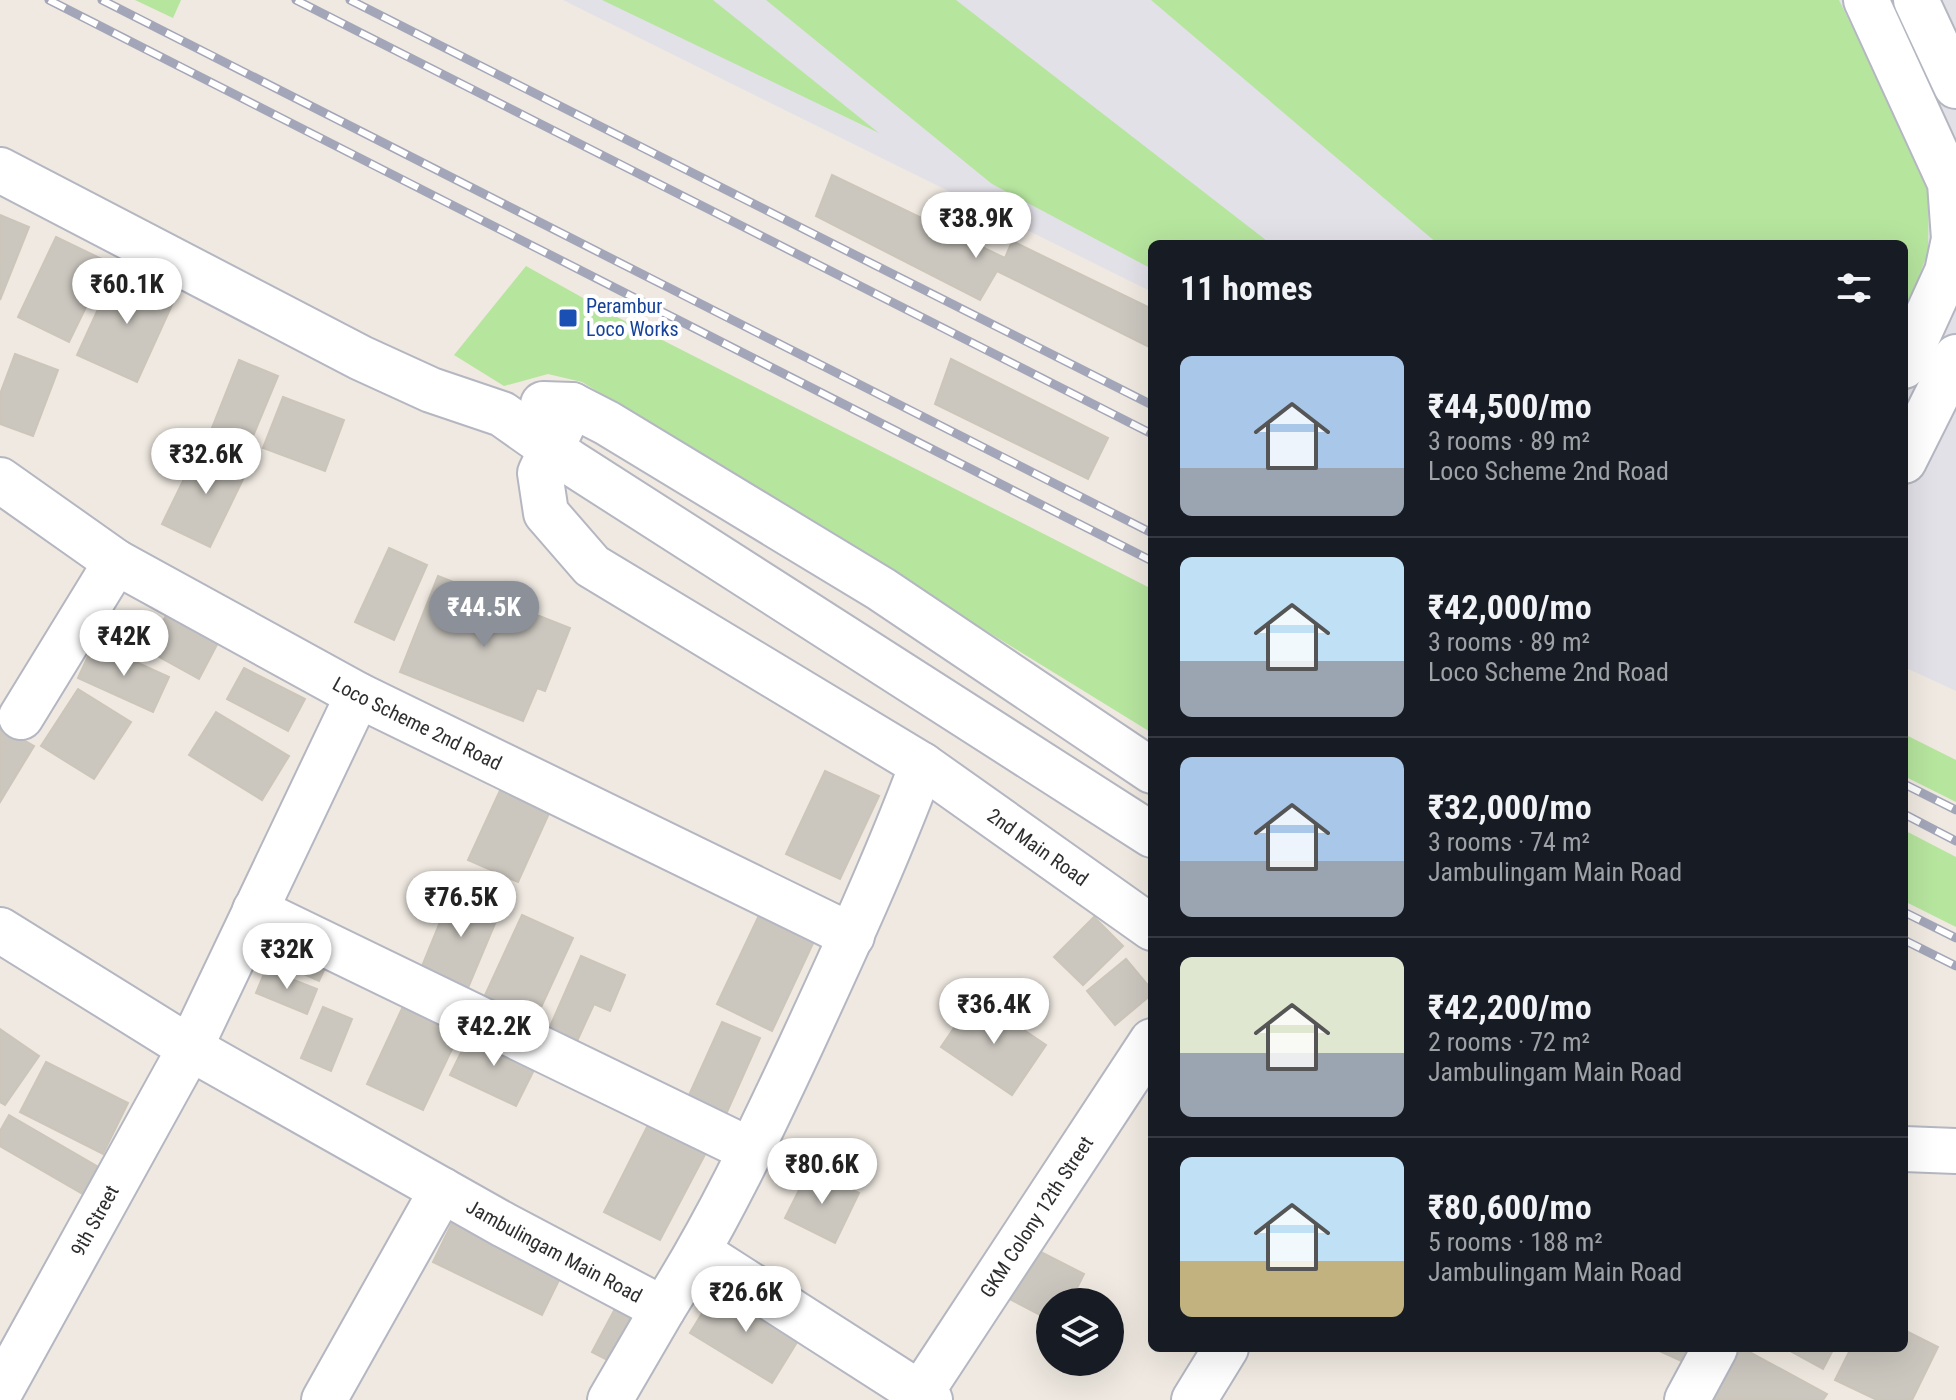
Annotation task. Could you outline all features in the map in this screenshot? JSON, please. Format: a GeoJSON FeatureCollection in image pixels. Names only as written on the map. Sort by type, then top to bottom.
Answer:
{"type":"FeatureCollection","features":[{"type":"Feature","properties":{"kind":"main road"},"geometry":{"type":"LineString","coordinates":[[1916,0],[1956,86]]}},
{"type":"Feature","properties":{"kind":"main road"},"geometry":{"type":"LineString","coordinates":[[1872,14],[1950,183],[1954,239],[1947,272],[1908,357]]}},
{"type":"Feature","properties":{"kind":"main road"},"geometry":{"type":"LineString","coordinates":[[0,170],[361,358],[431,390],[502,414],[551,450],[1148,832]]}},
{"type":"Feature","properties":{"kind":"main road"},"geometry":{"type":"LineString","coordinates":[[1908,453],[1956,357]]}},
{"type":"Feature","properties":{"kind":"main road"},"geometry":{"type":"LineString","coordinates":[[502,414],[536,404],[572,405],[620,430],[881,589],[1148,768]]}},
{"type":"Feature","properties":{"kind":"main road","name":"2nd Main Road"},"geometry":{"type":"LineString","coordinates":[[572,405],[540,473],[546,513],[592,566],[922,765],[1148,925]]}},
{"type":"Feature","properties":{"kind":"main road","name":"Loco Scheme 2nd Road"},"geometry":{"type":"LineString","coordinates":[[0,480],[116,562],[358,695],[852,936]]}},
{"type":"Feature","properties":{"kind":"main road"},"geometry":{"type":"LineString","coordinates":[[21,717],[116,562]]}},
{"type":"Feature","properties":{"kind":"main road","name":"9th Street"},"geometry":{"type":"LineString","coordinates":[[0,1392],[190,1048],[358,695]]}},
{"type":"Feature","properties":{"kind":"main road","name":"Jambulingam Main Road"},"geometry":{"type":"LineString","coordinates":[[0,930],[190,1048],[442,1190],[663,1309],[699,1252],[752,1151],[886,861],[922,765]]}},
{"type":"Feature","properties":{"kind":"main road"},"geometry":{"type":"LineString","coordinates":[[255,910],[752,1151]]}},
{"type":"Feature","properties":{"kind":"main road","name":"GKM Colony 12th Street"},"geometry":{"type":"LineString","coordinates":[[925,1397],[1148,1047]]}},
{"type":"Feature","properties":{"kind":"main road"},"geometry":{"type":"LineString","coordinates":[[1908,1149],[1956,1151]]}},
{"type":"Feature","properties":{"kind":"main road"},"geometry":{"type":"LineString","coordinates":[[324,1400],[442,1190]]}},
{"type":"Feature","properties":{"kind":"main road"},"geometry":{"type":"LineString","coordinates":[[699,1252],[925,1397]]}},
{"type":"Feature","properties":{"kind":"main road"},"geometry":{"type":"LineString","coordinates":[[610,1400],[663,1309]]}},
{"type":"Feature","properties":{"kind":"main road"},"geometry":{"type":"LineString","coordinates":[[1194,1400],[1224,1352]]}},
{"type":"Feature","properties":{"kind":"main road"},"geometry":{"type":"LineString","coordinates":[[1687,1400],[1713,1352]]}},
{"type":"Feature","properties":{"kind":"shaded area"},"geometry":{"type":"Polygon","coordinates":[[[563,0],[1956,0],[1956,691],[1908,669],[1908,240],[1148,240],[1148,290],[563,0]]]}},
{"type":"Feature","properties":{"kind":"green space"},"geometry":{"type":"Polygon","coordinates":[[[135,0],[181,0],[173,18],[135,0]]]}},
{"type":"Feature","properties":{"kind":"green space"},"geometry":{"type":"Polygon","coordinates":[[[602,0],[713,0],[879,133],[602,0]]]}},
{"type":"Feature","properties":{"kind":"green space"},"geometry":{"type":"Polygon","coordinates":[[[766,0],[956,0],[1266,240],[1148,240],[1148,267],[992,184],[766,0]]]}},
{"type":"Feature","properties":{"kind":"green space"},"geometry":{"type":"Polygon","coordinates":[[[1151,0],[1839,0],[1929,185],[1928,252],[1908,306],[1908,240],[1433,240],[1151,0]]]}},
{"type":"Feature","properties":{"kind":"green space"},"geometry":{"type":"Polygon","coordinates":[[[526,266],[617,317],[1148,587],[1148,731],[582,382],[548,374],[504,386],[454,355],[526,266]]]}},
{"type":"Feature","properties":{"kind":"green space"},"geometry":{"type":"Polygon","coordinates":[[[1908,736],[1956,760],[1956,802],[1908,778],[1908,736]]]}},
{"type":"Feature","properties":{"kind":"green space"},"geometry":{"type":"Polygon","coordinates":[[[1908,832],[1956,857],[1956,927],[1908,903],[1908,832]]]}},
{"type":"Feature","properties":{"kind":"building"},"geometry":{"type":"Polygon","coordinates":[[[832,175],[1005,258],[1012,241],[1148,307],[1148,346],[997,271],[980,300],[816,216],[832,175]]]}},
{"type":"Feature","properties":{"kind":"building"},"geometry":{"type":"Polygon","coordinates":[[[0,215],[29,227],[0,300],[0,215]]]}},
{"type":"Feature","properties":{"kind":"building"},"geometry":{"type":"Polygon","coordinates":[[[56,237],[108,262],[69,342],[18,317],[56,237]]]}},
{"type":"Feature","properties":{"kind":"building"},"geometry":{"type":"Polygon","coordinates":[[[116,270],[176,296],[137,382],[77,355],[116,270]]]}},
{"type":"Feature","properties":{"kind":"building"},"geometry":{"type":"Polygon","coordinates":[[[15,354],[58,370],[33,436],[0,424],[0,394],[15,354]]]}},
{"type":"Feature","properties":{"kind":"building"},"geometry":{"type":"Polygon","coordinates":[[[951,359],[1108,438],[1088,479],[935,404],[951,359]]]}},
{"type":"Feature","properties":{"kind":"building"},"geometry":{"type":"Polygon","coordinates":[[[239,360],[278,376],[248,448],[210,433],[239,360]]]}},
{"type":"Feature","properties":{"kind":"building"},"geometry":{"type":"Polygon","coordinates":[[[283,397],[344,420],[325,471],[263,448],[283,397]]]}},
{"type":"Feature","properties":{"kind":"building"},"geometry":{"type":"Polygon","coordinates":[[[201,444],[249,467],[210,547],[162,524],[201,444]]]}},
{"type":"Feature","properties":{"kind":"building"},"geometry":{"type":"Polygon","coordinates":[[[389,548],[427,565],[394,640],[355,622],[389,548]]]}},
{"type":"Feature","properties":{"kind":"building"},"geometry":{"type":"Polygon","coordinates":[[[438,576],[570,628],[545,691],[537,688],[523,721],[400,672],[438,576]]]}},
{"type":"Feature","properties":{"kind":"building"},"geometry":{"type":"Polygon","coordinates":[[[169,610],[220,639],[199,679],[147,650],[169,610]]]}},
{"type":"Feature","properties":{"kind":"building"},"geometry":{"type":"Polygon","coordinates":[[[94,643],[169,677],[153,712],[78,678],[94,643]]]}},
{"type":"Feature","properties":{"kind":"building"},"geometry":{"type":"Polygon","coordinates":[[[244,668],[305,699],[288,731],[227,699],[244,668]]]}},
{"type":"Feature","properties":{"kind":"building"},"geometry":{"type":"Polygon","coordinates":[[[78,689],[131,722],[94,779],[41,746],[78,689]]]}},
{"type":"Feature","properties":{"kind":"building"},"geometry":{"type":"Polygon","coordinates":[[[216,712],[289,756],[262,800],[189,755],[216,712]]]}},
{"type":"Feature","properties":{"kind":"building"},"geometry":{"type":"Polygon","coordinates":[[[0,726],[34,746],[0,802],[0,726]]]}},
{"type":"Feature","properties":{"kind":"building"},"geometry":{"type":"Polygon","coordinates":[[[825,771],[879,796],[840,879],[786,854],[825,771]]]}},
{"type":"Feature","properties":{"kind":"building"},"geometry":{"type":"Polygon","coordinates":[[[502,786],[551,809],[518,882],[468,860],[502,786]]]}},
{"type":"Feature","properties":{"kind":"building"},"geometry":{"type":"Polygon","coordinates":[[[456,883],[504,902],[465,995],[418,976],[456,883]]]}},
{"type":"Feature","properties":{"kind":"building"},"geometry":{"type":"Polygon","coordinates":[[[761,911],[816,937],[772,1031],[717,1004],[761,911]]]}},
{"type":"Feature","properties":{"kind":"building"},"geometry":{"type":"Polygon","coordinates":[[[522,915],[573,938],[531,1029],[480,1006],[522,915]]]}},
{"type":"Feature","properties":{"kind":"building"},"geometry":{"type":"Polygon","coordinates":[[[1094,917],[1123,946],[1083,985],[1054,957],[1094,917]]]}},
{"type":"Feature","properties":{"kind":"building"},"geometry":{"type":"Polygon","coordinates":[[[279,929],[332,953],[319,981],[266,957],[279,929]]]}},
{"type":"Feature","properties":{"kind":"building"},"geometry":{"type":"Polygon","coordinates":[[[581,956],[625,975],[610,1011],[594,1004],[573,1050],[545,1038],[581,956]]]}},
{"type":"Feature","properties":{"kind":"building"},"geometry":{"type":"Polygon","coordinates":[[[1126,959],[1148,985],[1148,997],[1115,1025],[1087,991],[1126,959]]]}},
{"type":"Feature","properties":{"kind":"building"},"geometry":{"type":"Polygon","coordinates":[[[266,969],[317,989],[307,1014],[256,993],[266,969]]]}},
{"type":"Feature","properties":{"kind":"building"},"geometry":{"type":"Polygon","coordinates":[[[975,997],[1046,1045],[1012,1095],[941,1047],[975,997]]]}},
{"type":"Feature","properties":{"kind":"building"},"geometry":{"type":"Polygon","coordinates":[[[406,1000],[463,1026],[423,1110],[367,1084],[406,1000]]]}},
{"type":"Feature","properties":{"kind":"building"},"geometry":{"type":"Polygon","coordinates":[[[323,1007],[352,1019],[331,1071],[301,1058],[323,1007]]]}},
{"type":"Feature","properties":{"kind":"building"},"geometry":{"type":"Polygon","coordinates":[[[722,1022],[760,1038],[723,1121],[685,1104],[722,1022]]]}},
{"type":"Feature","properties":{"kind":"building"},"geometry":{"type":"Polygon","coordinates":[[[0,1029],[39,1056],[5,1105],[0,1102],[0,1029]]]}},
{"type":"Feature","properties":{"kind":"building"},"geometry":{"type":"Polygon","coordinates":[[[472,1030],[538,1062],[516,1106],[450,1075],[472,1030]]]}},
{"type":"Feature","properties":{"kind":"building"},"geometry":{"type":"Polygon","coordinates":[[[46,1062],[128,1103],[103,1154],[20,1112],[46,1062]]]}},
{"type":"Feature","properties":{"kind":"building"},"geometry":{"type":"Polygon","coordinates":[[[9,1115],[102,1169],[86,1196],[0,1146],[0,1131],[9,1115]]]}},
{"type":"Feature","properties":{"kind":"building"},"geometry":{"type":"Polygon","coordinates":[[[651,1119],[709,1147],[660,1240],[604,1212],[651,1119]]]}},
{"type":"Feature","properties":{"kind":"building"},"geometry":{"type":"Polygon","coordinates":[[[810,1168],[859,1193],[835,1243],[785,1218],[810,1168]]]}},
{"type":"Feature","properties":{"kind":"building"},"geometry":{"type":"Polygon","coordinates":[[[453,1221],[562,1274],[542,1315],[433,1262],[453,1221]]]}},
{"type":"Feature","properties":{"kind":"building"},"geometry":{"type":"Polygon","coordinates":[[[1027,1245],[1084,1274],[1077,1288],[1036,1288],[1036,1313],[1002,1295],[1027,1245]]]}},
{"type":"Feature","properties":{"kind":"building"},"geometry":{"type":"Polygon","coordinates":[[[720,1284],[802,1334],[772,1383],[690,1333],[720,1284]]]}},
{"type":"Feature","properties":{"kind":"building"},"geometry":{"type":"Polygon","coordinates":[[[618,1303],[643,1316],[617,1365],[592,1352],[618,1303]]]}},
{"type":"Feature","properties":{"kind":"building"},"geometry":{"type":"Polygon","coordinates":[[[1908,1332],[1938,1347],[1912,1400],[1877,1400],[1835,1380],[1849,1352],[1908,1352],[1908,1332]]]}},
{"type":"Feature","properties":{"kind":"building"},"geometry":{"type":"Polygon","coordinates":[[[1662,1352],[1693,1352],[1688,1364],[1662,1352]]]}},
{"type":"Feature","properties":{"kind":"building"},"geometry":{"type":"Polygon","coordinates":[[[1740,1352],[1749,1352],[1827,1394],[1823,1400],[1713,1399],[1740,1352]]]}},
{"type":"Feature","properties":{"kind":"building"},"geometry":{"type":"Polygon","coordinates":[[[1792,1352],[1832,1352],[1823,1369],[1792,1352]]]}},
{"type":"Feature","properties":{"kind":"railway"},"geometry":{"type":"LineString","coordinates":[[49,0],[1148,559]]}},
{"type":"Feature","properties":{"kind":"railway"},"geometry":{"type":"LineString","coordinates":[[102,0],[1148,531]]}},
{"type":"Feature","properties":{"kind":"railway"},"geometry":{"type":"LineString","coordinates":[[296,0],[1148,432]]}},
{"type":"Feature","properties":{"kind":"railway"},"geometry":{"type":"LineString","coordinates":[[350,0],[1148,403]]}},
{"type":"Feature","properties":{"kind":"railway"},"geometry":{"type":"LineString","coordinates":[[1908,786],[1956,810]]}},
{"type":"Feature","properties":{"kind":"railway"},"geometry":{"type":"LineString","coordinates":[[1908,816],[1956,841]]}},
{"type":"Feature","properties":{"kind":"railway"},"geometry":{"type":"LineString","coordinates":[[1908,914],[1956,938]]}},
{"type":"Feature","properties":{"kind":"railway"},"geometry":{"type":"LineString","coordinates":[[1908,942],[1956,966]]}},
{"type":"Feature","properties":{"kind":"place","name":"Perambur Loco Works"},"geometry":{"type":"Point","coordinates":[568,318]}}]}
